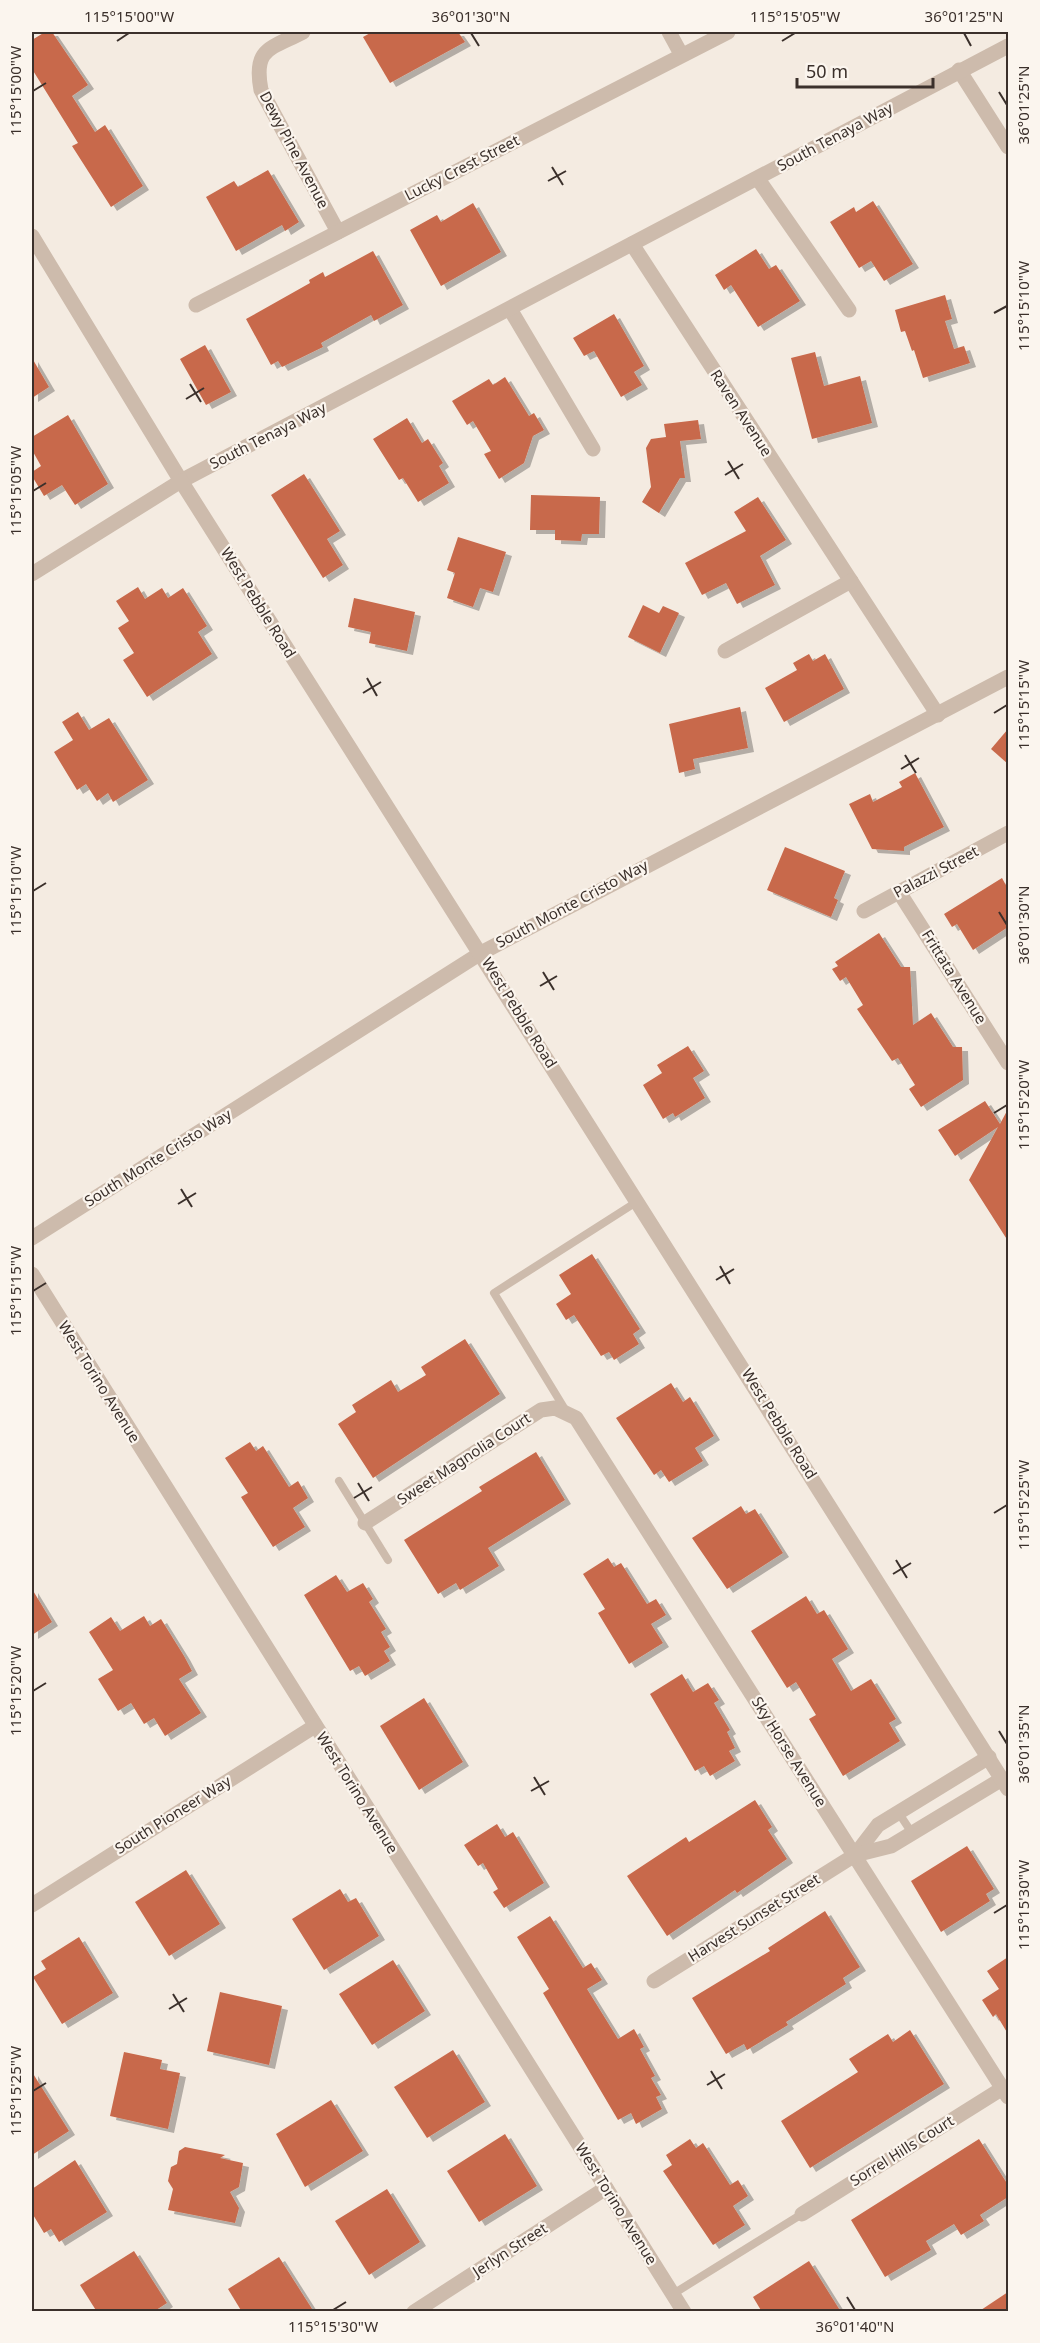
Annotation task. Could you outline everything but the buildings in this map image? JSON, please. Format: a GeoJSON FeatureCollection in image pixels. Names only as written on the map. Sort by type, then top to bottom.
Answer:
{"type":"FeatureCollection","features":[{"type":"Feature","properties":{"kind":"street","name":"Dewy Pine Avenue"},"geometry":{"type":"LineString","coordinates":[[303,32],[265,52],[257,67],[261,90],[338,232]]}},
{"type":"Feature","properties":{"kind":"street"},"geometry":{"type":"LineString","coordinates":[[669,32],[681,54]]}},
{"type":"Feature","properties":{"kind":"street","name":"Lucky Crest Street"},"geometry":{"type":"LineString","coordinates":[[196,305],[681,54],[728,32]]}},
{"type":"Feature","properties":{"kind":"street","name":"South Tenaya Way"},"geometry":{"type":"LineString","coordinates":[[32,574],[181,481],[1008,46]]}},
{"type":"Feature","properties":{"kind":"street"},"geometry":{"type":"LineString","coordinates":[[959,70],[1008,147]]}},
{"type":"Feature","properties":{"kind":"street","name":"South Tenaya Way"},"geometry":{"type":"LineString","coordinates":[[758,179],[849,310]]}},
{"type":"Feature","properties":{"kind":"street","name":"West Pebble Road"},"geometry":{"type":"LineString","coordinates":[[32,236],[181,481],[1005,1784]]}},
{"type":"Feature","properties":{"kind":"street","name":"Raven Avenue"},"geometry":{"type":"LineString","coordinates":[[632,244],[938,715]]}},
{"type":"Feature","properties":{"kind":"street"},"geometry":{"type":"LineString","coordinates":[[510,309],[593,449]]}},
{"type":"Feature","properties":{"kind":"street"},"geometry":{"type":"LineString","coordinates":[[725,651],[851,581]]}},
{"type":"Feature","properties":{"kind":"street","name":"South Monte Cristo Way"},"geometry":{"type":"LineString","coordinates":[[32,1238],[481,953],[1008,677]]}},
{"type":"Feature","properties":{"kind":"street","name":"Palazzi Street"},"geometry":{"type":"LineString","coordinates":[[864,911],[1008,833]]}},
{"type":"Feature","properties":{"kind":"street","name":"Frittata Avenue"},"geometry":{"type":"LineString","coordinates":[[899,892],[1008,1063]]}},
{"type":"Feature","properties":{"kind":"street","name":"West Torino Avenue"},"geometry":{"type":"LineString","coordinates":[[32,1275],[684,2312]]}},
{"type":"Feature","properties":{"kind":"street","name":"Sweet Magnolia Court"},"geometry":{"type":"LineString","coordinates":[[365,1523],[541,1410],[555,1408],[566,1411]]}},
{"type":"Feature","properties":{"kind":"street","name":"Sky Horse Avenue"},"geometry":{"type":"LineString","coordinates":[[566,1411],[585,1429],[1006,2092]]}},
{"type":"Feature","properties":{"kind":"street","name":"South Pioneer Way"},"geometry":{"type":"LineString","coordinates":[[32,1905],[315,1726]]}},
{"type":"Feature","properties":{"kind":"street","name":"Harvest Sunset Street"},"geometry":{"type":"LineString","coordinates":[[855,1856],[878,1825],[989,1757]]}},
{"type":"Feature","properties":{"kind":"street","name":"Harvest Sunset Street"},"geometry":{"type":"LineString","coordinates":[[654,1982],[855,1856],[891,1846],[1005,1784]]}},
{"type":"Feature","properties":{"kind":"street","name":"Sorrel Hills Court"},"geometry":{"type":"LineString","coordinates":[[802,2214],[1006,2092]]}},
{"type":"Feature","properties":{"kind":"street","name":"Jerlyn Street"},"geometry":{"type":"LineString","coordinates":[[414,2312],[606,2188]]}},
{"type":"Feature","properties":{"kind":"lane"},"geometry":{"type":"LineString","coordinates":[[566,1411],[494,1293],[638,1201]]}},
{"type":"Feature","properties":{"kind":"lane"},"geometry":{"type":"LineString","coordinates":[[339,1481],[388,1560]]}},
{"type":"Feature","properties":{"kind":"lane"},"geometry":{"type":"LineString","coordinates":[[898,1812],[912,1833]]}},
{"type":"Feature","properties":{"kind":"lane"},"geometry":{"type":"LineString","coordinates":[[673,2294],[802,2214]]}}]}
